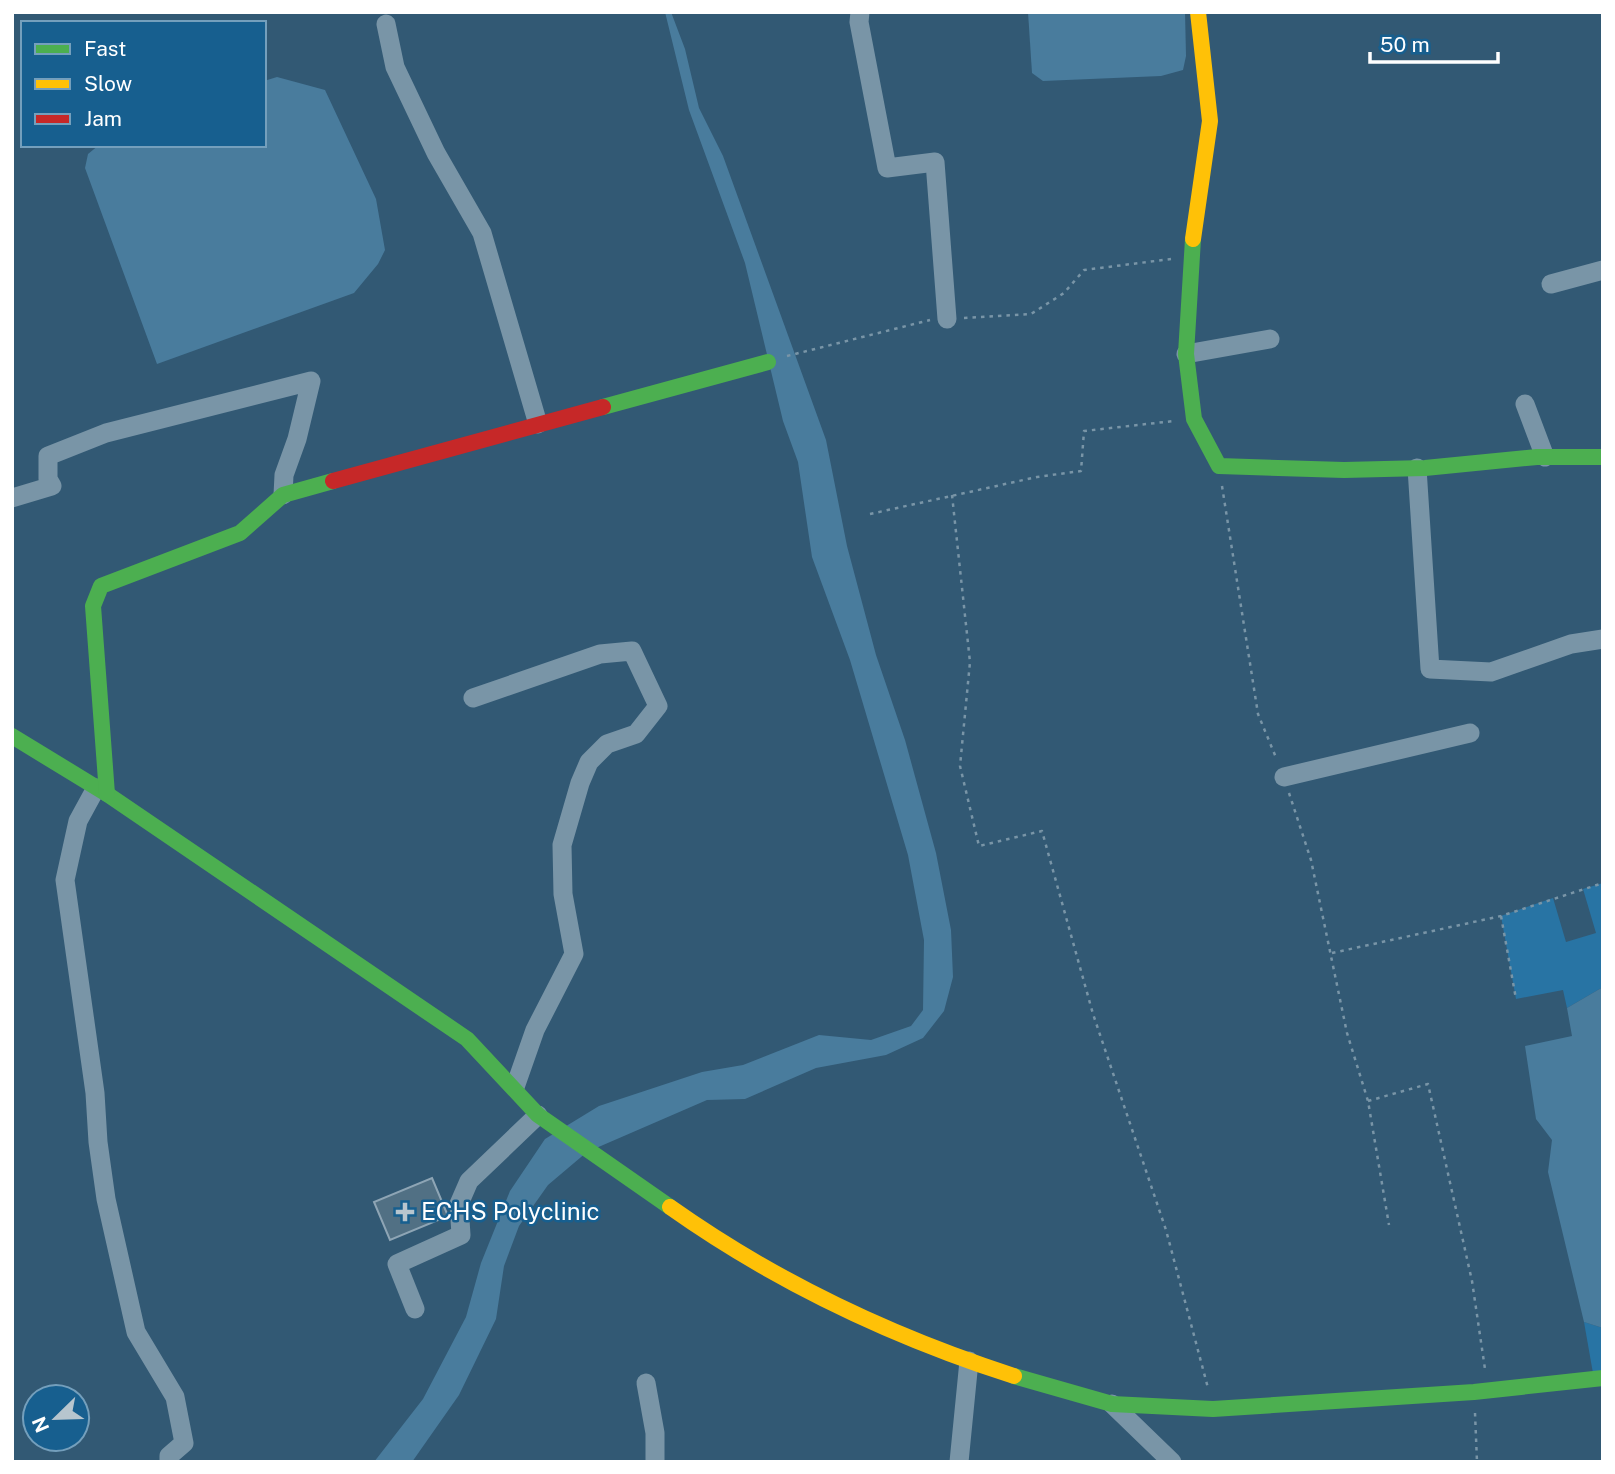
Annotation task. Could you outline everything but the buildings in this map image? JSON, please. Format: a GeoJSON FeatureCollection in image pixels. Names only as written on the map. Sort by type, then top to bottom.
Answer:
{"type":"FeatureCollection","features":[{"type":"Feature","properties":{"kind":"street"},"geometry":{"type":"LineString","coordinates":[[860,12],[859,23],[887,168],[935,162],[947,319]]}},
{"type":"Feature","properties":{"kind":"street"},"geometry":{"type":"LineString","coordinates":[[1198,12],[1210,121],[1191,256],[1186,355],[1194,419],[1219,466],[1290,470],[1417,468],[1545,457],[1603,457]]}},
{"type":"Feature","properties":{"kind":"street"},"geometry":{"type":"LineString","coordinates":[[386,24],[395,67],[436,153],[482,233],[538,424]]}},
{"type":"Feature","properties":{"kind":"street"},"geometry":{"type":"LineString","coordinates":[[1551,284],[1603,270]]}},
{"type":"Feature","properties":{"kind":"street"},"geometry":{"type":"LineString","coordinates":[[1186,355],[1270,339]]}},
{"type":"Feature","properties":{"kind":"street"},"geometry":{"type":"LineString","coordinates":[[169,1462],[169,1456],[186,1452],[175,1397],[136,1332],[106,1199],[95,1093],[65,880],[78,821],[101,791],[93,606],[101,586],[240,533],[283,495],[768,362]]}},
{"type":"Feature","properties":{"kind":"street"},"geometry":{"type":"LineString","coordinates":[[12,498],[52,486],[48,479],[48,456],[106,433],[312,381],[284,475],[283,495]]}},
{"type":"Feature","properties":{"kind":"street"},"geometry":{"type":"LineString","coordinates":[[1525,404],[1545,457]]}},
{"type":"Feature","properties":{"kind":"street"},"geometry":{"type":"LineString","coordinates":[[1417,468],[1430,668],[1491,672],[1571,645],[1603,639]]}},
{"type":"Feature","properties":{"kind":"street"},"geometry":{"type":"LineString","coordinates":[[473,698],[600,654],[632,651],[658,706],[636,734],[607,744],[589,762],[580,783],[562,845],[563,894],[574,954],[535,1030],[515,1087]]}},
{"type":"Feature","properties":{"kind":"street"},"geometry":{"type":"LineString","coordinates":[[1284,776],[1470,733]]}},
{"type":"Feature","properties":{"kind":"street"},"geometry":{"type":"LineString","coordinates":[[12,736],[101,791],[467,1039],[515,1087],[538,1115],[587,1152],[712,1237],[833,1306],[969,1361],[1112,1404],[1213,1409],[1481,1391],[1603,1378]]}},
{"type":"Feature","properties":{"kind":"street"},"geometry":{"type":"LineString","coordinates":[[415,1309],[397,1264],[461,1235],[458,1204],[468,1181],[538,1115]]}},
{"type":"Feature","properties":{"kind":"street"},"geometry":{"type":"LineString","coordinates":[[959,1462],[969,1361]]}},
{"type":"Feature","properties":{"kind":"street"},"geometry":{"type":"LineString","coordinates":[[646,1383],[655,1433],[655,1462]]}},
{"type":"Feature","properties":{"kind":"street"},"geometry":{"type":"LineString","coordinates":[[1112,1404],[1165,1459]]}},
{"type":"Feature","properties":{"kind":"path"},"geometry":{"type":"LineString","coordinates":[[1084,270],[1191,256]]}},
{"type":"Feature","properties":{"kind":"path"},"geometry":{"type":"LineString","coordinates":[[870,514],[1037,477],[1080,471],[1084,432],[1194,419]]}},
{"type":"Feature","properties":{"kind":"path"},"geometry":{"type":"LineString","coordinates":[[1219,466],[1258,714],[1284,776],[1311,860],[1347,1033],[1368,1101],[1390,1225]]}},
{"type":"Feature","properties":{"kind":"path"},"geometry":{"type":"LineString","coordinates":[[952,495],[970,662],[960,766],[979,846],[1042,831],[1093,1014],[1166,1230],[1213,1409]]}},
{"type":"Feature","properties":{"kind":"path"},"geometry":{"type":"LineString","coordinates":[[1331,953],[1501,916],[1603,883]]}},
{"type":"Feature","properties":{"kind":"path"},"geometry":{"type":"LineString","coordinates":[[1501,916],[1516,999]]}},
{"type":"Feature","properties":{"kind":"path"},"geometry":{"type":"LineString","coordinates":[[1368,1101],[1428,1084],[1472,1281],[1481,1391],[1476,1462]]}},
{"type":"Feature","properties":{"kind":"shaded area"},"geometry":{"type":"Polygon","coordinates":[[[665,12],[671,12],[685,49],[699,108],[723,156],[826,440],[847,546],[876,655],[905,740],[936,853],[951,930],[953,977],[944,1011],[923,1038],[886,1055],[816,1068],[745,1099],[707,1100],[587,1152],[548,1185],[519,1226],[504,1266],[496,1319],[459,1395],[412,1462],[374,1462],[423,1399],[466,1317],[481,1263],[510,1191],[545,1139],[599,1106],[702,1072],[743,1065],[819,1035],[871,1040],[911,1026],[923,1010],[924,940],[908,855],[850,660],[812,557],[798,462],[783,421],[745,263],[689,110],[665,12]]]}},
{"type":"Feature","properties":{"kind":"shaded area"},"geometry":{"type":"Polygon","coordinates":[[[1028,12],[1185,12],[1186,56],[1183,70],[1161,76],[1043,81],[1032,73],[1028,12]]]}},
{"type":"Feature","properties":{"kind":"shaded area"},"geometry":{"type":"Polygon","coordinates":[[[277,77],[325,90],[376,199],[385,250],[378,264],[354,293],[157,364],[85,168],[88,154],[97,147],[266,147],[266,80],[277,77]]]}},
{"type":"Feature","properties":{"kind":"shaded area"},"geometry":{"type":"Polygon","coordinates":[[[1603,883],[1603,987],[1567,1008],[1563,990],[1516,999],[1501,916],[1553,898],[1566,942],[1596,933],[1583,889],[1603,883]]]}},
{"type":"Feature","properties":{"kind":"shaded area"},"geometry":{"type":"Polygon","coordinates":[[[1603,987],[1603,1328],[1584,1322],[1548,1172],[1552,1140],[1536,1119],[1525,1046],[1572,1036],[1567,1008],[1603,987]]]}},
{"type":"Feature","properties":{"kind":"shaded area"},"geometry":{"type":"Polygon","coordinates":[[[1584,1322],[1603,1328],[1603,1378],[1594,1379],[1584,1322]]]}},
{"type":"Feature","properties":{"kind":"traffic: fast"},"geometry":{"type":"LineString","coordinates":[[1193,239],[1186,354],[1194,419],[1219,466],[1344,470],[1425,468],[1537,457],[1603,457]]}},
{"type":"Feature","properties":{"kind":"traffic: fast"},"geometry":{"type":"LineString","coordinates":[[603,407],[768,362]]}},
{"type":"Feature","properties":{"kind":"traffic: fast"},"geometry":{"type":"LineString","coordinates":[[107,794],[93,606],[101,586],[240,533],[283,495],[333,481]]}},
{"type":"Feature","properties":{"kind":"traffic: fast"},"geometry":{"type":"LineString","coordinates":[[12,736],[107,794],[467,1039],[538,1115],[670,1207]]}},
{"type":"Feature","properties":{"kind":"traffic: fast"},"geometry":{"type":"LineString","coordinates":[[1014,1376],[1112,1404],[1213,1409],[1474,1392],[1603,1378]]}},
{"type":"Feature","properties":{"kind":"traffic: slow"},"geometry":{"type":"LineString","coordinates":[[1193,239],[1210,121],[1198,12]]}},
{"type":"Feature","properties":{"kind":"traffic: slow"},"geometry":{"type":"LineString","coordinates":[[670,1207],[751,1259],[835,1305],[923,1343],[1014,1376]]}},
{"type":"Feature","properties":{"kind":"traffic: jam"},"geometry":{"type":"LineString","coordinates":[[333,481],[603,407]]}},
{"type":"Feature","properties":{"kind":"place","name":"ECHS Polyclinic"},"geometry":{"type":"Point","coordinates":[405,1212]}}]}
